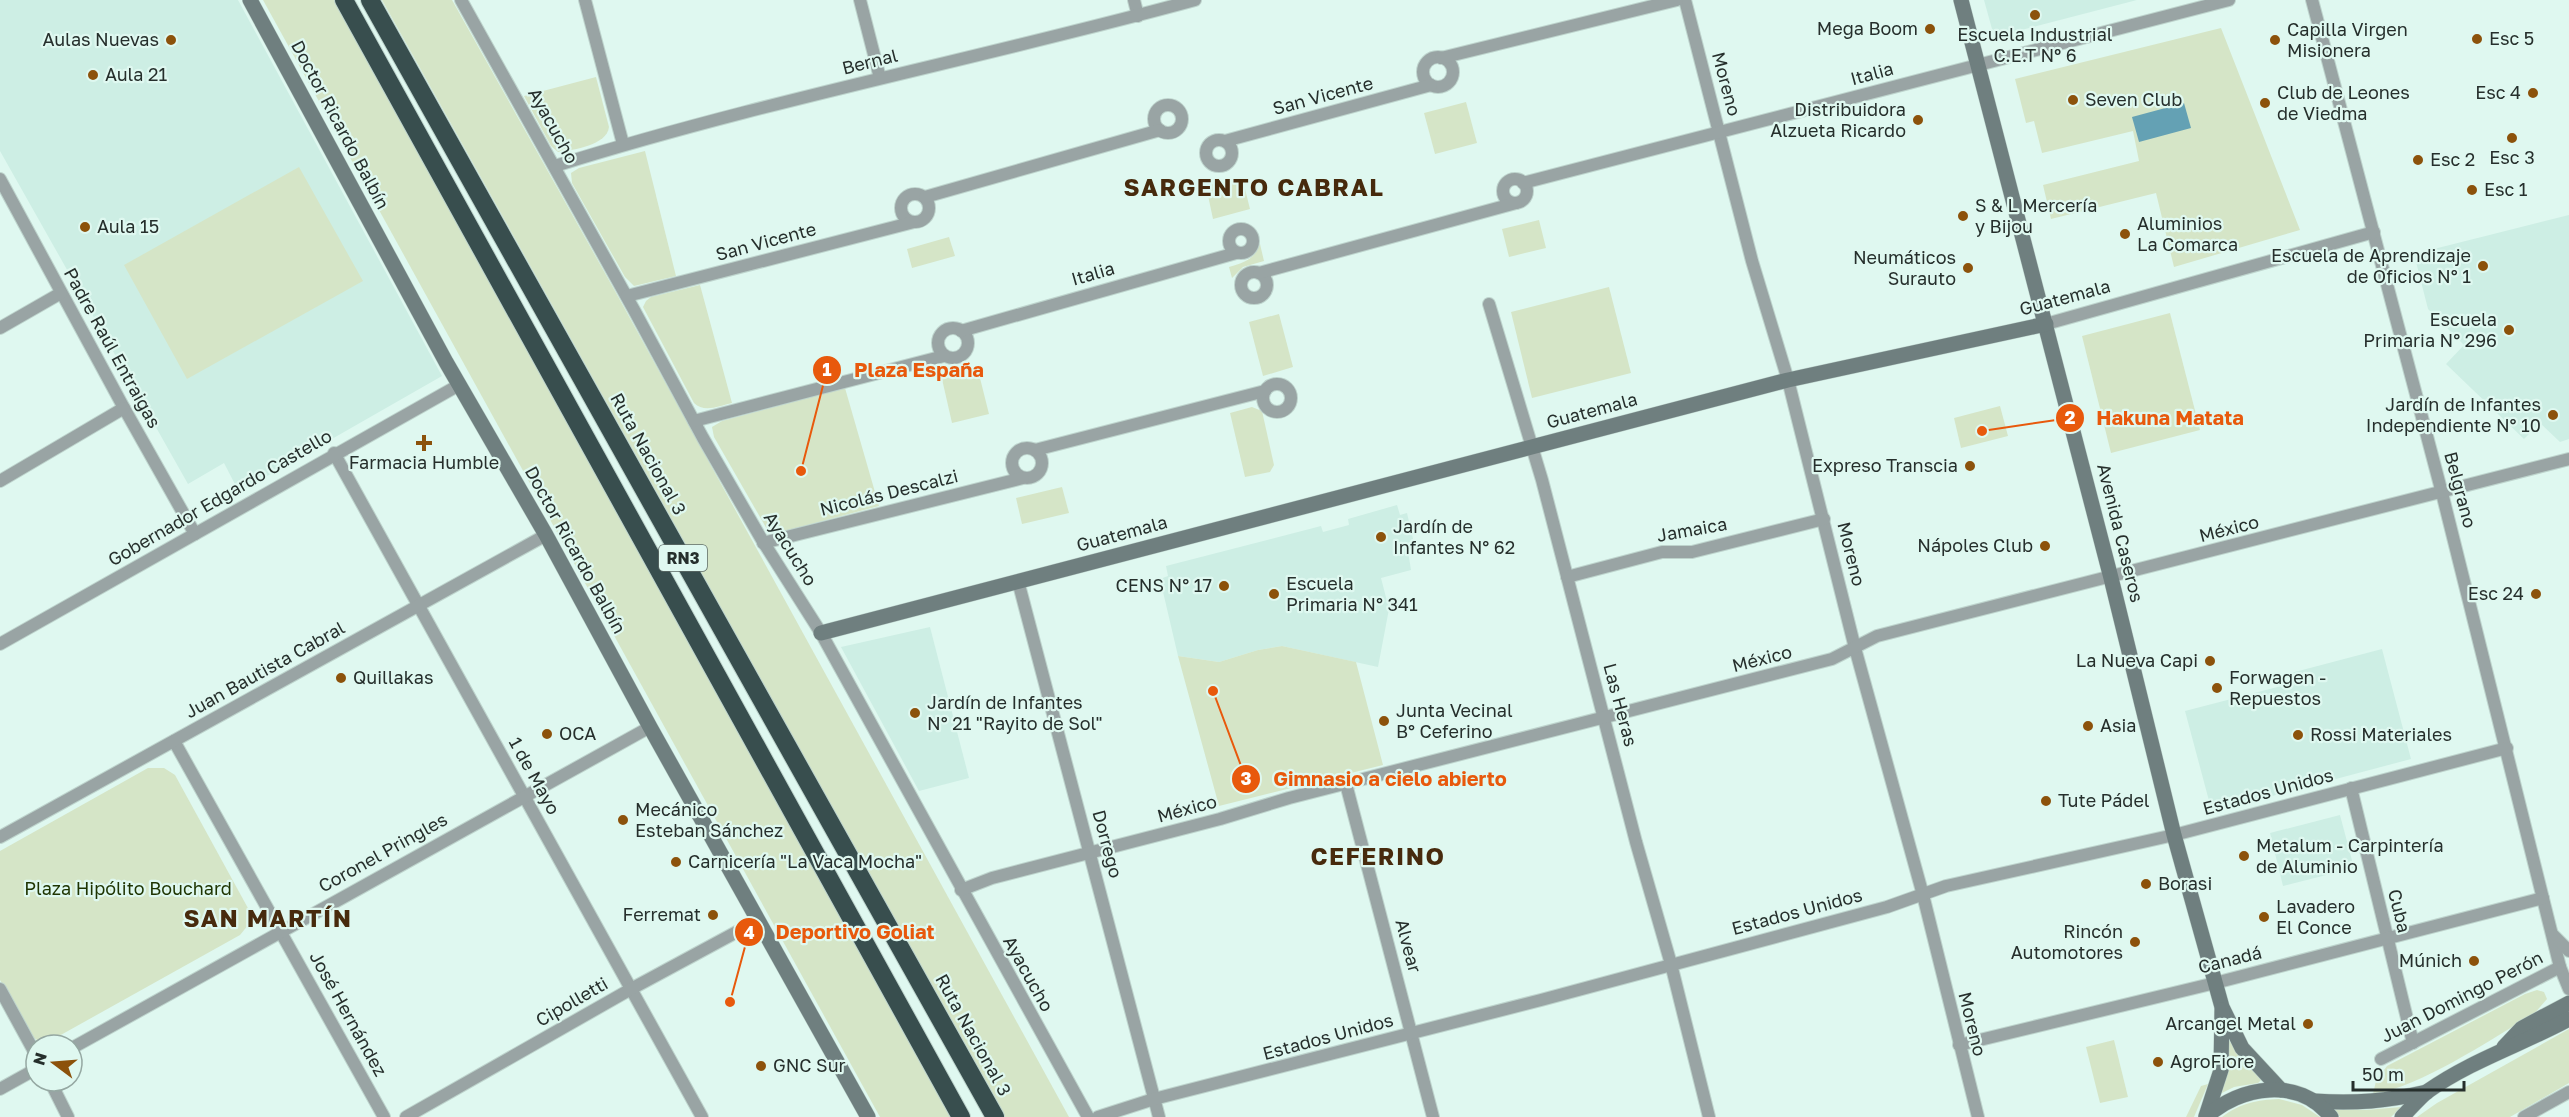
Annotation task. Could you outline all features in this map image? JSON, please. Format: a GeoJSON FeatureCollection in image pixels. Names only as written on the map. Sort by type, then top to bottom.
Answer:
{"type":"FeatureCollection","features":[{"type":"Feature","properties":{"kind":"highway","name":"RN3"},"geometry":{"type":"LineString","coordinates":[[344,0],[961,1117]]}},
{"type":"Feature","properties":{"kind":"highway","name":"Ruta Nacional 3"},"geometry":{"type":"LineString","coordinates":[[370,0],[995,1117]]}},
{"type":"Feature","properties":{"kind":"street","name":"Doctor Ricardo Balbín"},"geometry":{"type":"LineString","coordinates":[[250,0],[459,385],[546,535],[866,1116]]}},
{"type":"Feature","properties":{"kind":"street","name":"Ayacucho"},"geometry":{"type":"LineString","coordinates":[[461,0],[763,543],[821,633],[1088,1117]]}},
{"type":"Feature","properties":{"kind":"street"},"geometry":{"type":"LineString","coordinates":[[585,0],[623,144]]}},
{"type":"Feature","properties":{"kind":"street"},"geometry":{"type":"LineString","coordinates":[[860,0],[880,78]]}},
{"type":"Feature","properties":{"kind":"street"},"geometry":{"type":"LineString","coordinates":[[1134,0],[1138,16]]}},
{"type":"Feature","properties":{"kind":"street","name":"Bernal"},"geometry":{"type":"LineString","coordinates":[[555,166],[623,144],[1195,0]]}},
{"type":"Feature","properties":{"kind":"street"},"geometry":{"type":"LineString","coordinates":[[1431,85],[1424,75],[1425,65],[1432,58],[1442,58],[1677,0]]}},
{"type":"Feature","properties":{"kind":"street","name":"Moreno"},"geometry":{"type":"LineString","coordinates":[[1685,0],[1752,261],[1788,380],[1855,648],[1923,895],[1978,1117]]}},
{"type":"Feature","properties":{"kind":"street","name":"Avenida Caseros"},"geometry":{"type":"LineString","coordinates":[[1962,0],[2111,578],[2174,835],[2222,1007],[2242,1048],[2281,1090]]}},
{"type":"Feature","properties":{"kind":"street","name":"Italia"},"geometry":{"type":"LineString","coordinates":[[1516,203],[1506,199],[1504,189],[1511,180],[1523,183],[2229,0]]}},
{"type":"Feature","properties":{"kind":"street","name":"Belgrano"},"geometry":{"type":"LineString","coordinates":[[2313,0],[2442,493],[2560,967],[2569,989]]}},
{"type":"Feature","properties":{"kind":"street","name":"San Vicente"},"geometry":{"type":"LineString","coordinates":[[1225,141],[1431,85],[1443,86],[1452,76],[1452,67],[1442,58]]}},
{"type":"Feature","properties":{"kind":"street"},"geometry":{"type":"LineString","coordinates":[[925,197],[929,206],[927,215],[920,221],[914,222],[904,216],[902,203],[912,194],[925,197],[1160,130]]}},
{"type":"Feature","properties":{"kind":"street","name":"Padre Raúl Entraigas"},"geometry":{"type":"LineString","coordinates":[[0,180],[195,534]]}},
{"type":"Feature","properties":{"kind":"street"},"geometry":{"type":"LineString","coordinates":[[1259,273],[1516,203],[1525,197],[1526,189],[1523,183]]}},
{"type":"Feature","properties":{"kind":"street","name":"San Vicente"},"geometry":{"type":"LineString","coordinates":[[627,296],[914,222]]}},
{"type":"Feature","properties":{"kind":"street","name":"Guatemala"},"geometry":{"type":"LineString","coordinates":[[821,633],[1788,380],[2046,324],[2374,232]]}},
{"type":"Feature","properties":{"kind":"street","name":"Italia"},"geometry":{"type":"LineString","coordinates":[[944,356],[939,348],[941,334],[949,329],[961,331],[1236,253]]}},
{"type":"Feature","properties":{"kind":"street"},"geometry":{"type":"LineString","coordinates":[[0,328],[61,293]]}},
{"type":"Feature","properties":{"kind":"street","name":"Las Heras"},"geometry":{"type":"LineString","coordinates":[[1489,304],[1533,446],[1636,842],[1671,964],[1709,1117]]}},
{"type":"Feature","properties":{"kind":"street"},"geometry":{"type":"LineString","coordinates":[[694,421],[944,356],[954,358],[966,351],[968,341],[961,331]]}},
{"type":"Feature","properties":{"kind":"street","name":"Gobernador Edgardo Castello"},"geometry":{"type":"LineString","coordinates":[[0,644],[334,453],[459,385]]}},
{"type":"Feature","properties":{"kind":"street"},"geometry":{"type":"LineString","coordinates":[[1023,477],[1015,472],[1013,457],[1024,448],[1035,450],[1265,391]]}},
{"type":"Feature","properties":{"kind":"street"},"geometry":{"type":"LineString","coordinates":[[0,481],[124,408]]}},
{"type":"Feature","properties":{"kind":"street","name":"Nicolás Descalzi"},"geometry":{"type":"LineString","coordinates":[[763,543],[1023,477],[1033,477],[1040,470],[1042,460],[1035,450]]}},
{"type":"Feature","properties":{"kind":"street","name":"1 de Mayo"},"geometry":{"type":"LineString","coordinates":[[334,453],[702,1117]]}},
{"type":"Feature","properties":{"kind":"street","name":"México"},"geometry":{"type":"LineString","coordinates":[[962,890],[992,878],[1346,784],[1832,659],[1877,636],[2569,459]]}},
{"type":"Feature","properties":{"kind":"street","name":"Jamaica"},"geometry":{"type":"LineString","coordinates":[[1567,577],[1662,552],[1692,552],[1824,519]]}},
{"type":"Feature","properties":{"kind":"street","name":"Juan Bautista Cabral"},"geometry":{"type":"LineString","coordinates":[[0,837],[546,535]]}},
{"type":"Feature","properties":{"kind":"street","name":"Dorrego"},"geometry":{"type":"LineString","coordinates":[[1018,581],[1159,1117]]}},
{"type":"Feature","properties":{"kind":"street","name":"Coronel Pringles"},"geometry":{"type":"LineString","coordinates":[[84,1041],[650,727]]}},
{"type":"Feature","properties":{"kind":"street","name":"José Hernández"},"geometry":{"type":"LineString","coordinates":[[174,741],[384,1117]]}},
{"type":"Feature","properties":{"kind":"street","name":"Estados Unidos"},"geometry":{"type":"LineString","coordinates":[[1098,1117],[1154,1099],[1887,907],[1946,886],[2174,835],[2507,748]]}},
{"type":"Feature","properties":{"kind":"street","name":"Alvear"},"geometry":{"type":"LineString","coordinates":[[1346,784],[1433,1117]]}},
{"type":"Feature","properties":{"kind":"street","name":"Cuba"},"geometry":{"type":"LineString","coordinates":[[2351,788],[2413,1042]]}},
{"type":"Feature","properties":{"kind":"street","name":"Canadá"},"geometry":{"type":"LineString","coordinates":[[1959,1045],[2215,983],[2543,898]]}},
{"type":"Feature","properties":{"kind":"street","name":"Cipolletti"},"geometry":{"type":"LineString","coordinates":[[406,1117],[631,989],[757,921]]}},
{"type":"Feature","properties":{"kind":"street","name":"Juan Domingo Perón"},"geometry":{"type":"LineString","coordinates":[[2552,934],[2569,951]]}},
{"type":"Feature","properties":{"kind":"street","name":"Juan Domingo Perón"},"geometry":{"type":"LineString","coordinates":[[2381,1059],[2560,967]]}},
{"type":"Feature","properties":{"kind":"street"},"geometry":{"type":"LineString","coordinates":[[0,988],[24,1033]]}},
{"type":"Feature","properties":{"kind":"street"},"geometry":{"type":"LineString","coordinates":[[2502,1049],[2522,1028],[2569,1003]]}},
{"type":"Feature","properties":{"kind":"street","name":"Avenida Caseros"},"geometry":{"type":"LineString","coordinates":[[2206,1116],[2221,1070],[2222,1007]]}},
{"type":"Feature","properties":{"kind":"street"},"geometry":{"type":"LineString","coordinates":[[2402,1117],[2427,1092],[2502,1049],[2529,1041],[2569,1018]]}},
{"type":"Feature","properties":{"kind":"street"},"geometry":{"type":"LineString","coordinates":[[0,1089],[24,1076]]}},
{"type":"Feature","properties":{"kind":"street"},"geometry":{"type":"LineString","coordinates":[[2206,1116],[2229,1100],[2256,1090],[2281,1090],[2314,1101],[2375,1102],[2427,1092]]}},
{"type":"Feature","properties":{"kind":"street"},"geometry":{"type":"LineString","coordinates":[[2524,1117],[2569,1092]]}},
{"type":"Feature","properties":{"kind":"street"},"geometry":{"type":"LineString","coordinates":[[56,1093],[68,1117]]}},
{"type":"Feature","properties":{"kind":"street"},"geometry":{"type":"LineString","coordinates":[[2314,1101],[2331,1117]]}},
{"type":"Feature","properties":{"kind":"shaded area"},"geometry":{"type":"Polygon","coordinates":[[[0,0],[238,0],[442,376],[239,492],[224,463],[188,484],[0,151],[0,0]]]}},
{"type":"Feature","properties":{"kind":"shaded area","name":"Escuela Industrial C.E.T Nº 6"},"geometry":{"type":"Polygon","coordinates":[[[1984,0],[2137,0],[2002,35],[1992,29],[1984,0]]]}},
{"type":"Feature","properties":{"kind":"shaded area","name":"Escuela Primaria N° 296"},"geometry":{"type":"Polygon","coordinates":[[[2569,215],[2569,439],[2560,442],[2540,423],[2524,439],[2446,364],[2464,345],[2428,309],[2414,254],[2569,215]]]}},
{"type":"Feature","properties":{"kind":"shaded area","name":"Escuela Primaria N° 341"},"geometry":{"type":"Polygon","coordinates":[[[1397,505],[1400,515],[1407,513],[1414,543],[1407,545],[1411,570],[1381,578],[1389,609],[1378,667],[1282,646],[1258,650],[1219,662],[1178,656],[1160,579],[1168,576],[1166,566],[1321,526],[1323,532],[1349,525],[1348,519],[1397,505]]]}},
{"type":"Feature","properties":{"kind":"shaded area","name":"Jardín de Infantes N° 21 \"Rayito de Sol\""},"geometry":{"type":"Polygon","coordinates":[[[930,627],[969,778],[919,791],[841,647],[930,627]]]}},
{"type":"Feature","properties":{"kind":"shaded area","name":"Rossi Materiales"},"geometry":{"type":"Polygon","coordinates":[[[2382,649],[2411,759],[2212,812],[2185,711],[2293,683],[2291,673],[2382,649]]]}},
{"type":"Feature","properties":{"kind":"shaded area"},"geometry":{"type":"Polygon","coordinates":[[[2340,815],[2354,868],[2283,886],[2270,833],[2340,815]]]}},
{"type":"Feature","properties":{"kind":"green space"},"geometry":{"type":"Polygon","coordinates":[[[263,0],[335,0],[951,1117],[880,1117],[263,0]]]}},
{"type":"Feature","properties":{"kind":"green space"},"geometry":{"type":"Polygon","coordinates":[[[382,0],[452,0],[615,291],[1069,1117],[1005,1117],[382,0]]]}},
{"type":"Feature","properties":{"kind":"green space"},"geometry":{"type":"Polygon","coordinates":[[[2221,28],[2300,230],[2174,267],[2156,193],[2051,219],[2043,185],[2139,161],[2133,131],[2042,153],[2034,121],[2026,123],[2015,79],[2221,28]]]}},
{"type":"Feature","properties":{"kind":"green space"},"geometry":{"type":"Polygon","coordinates":[[[596,77],[609,127],[607,133],[589,146],[558,152],[551,146],[524,96],[596,77]]]}},
{"type":"Feature","properties":{"kind":"green space"},"geometry":{"type":"Polygon","coordinates":[[[1466,102],[1477,143],[1435,154],[1424,113],[1466,102]]]}},
{"type":"Feature","properties":{"kind":"green space"},"geometry":{"type":"Polygon","coordinates":[[[645,151],[676,276],[634,286],[625,277],[572,183],[571,173],[579,168],[645,151]]]}},
{"type":"Feature","properties":{"kind":"green space"},"geometry":{"type":"Polygon","coordinates":[[[299,167],[363,281],[187,379],[124,265],[299,167]]]}},
{"type":"Feature","properties":{"kind":"green space"},"geometry":{"type":"Polygon","coordinates":[[[1242,177],[1250,209],[1213,219],[1206,186],[1242,177]]]}},
{"type":"Feature","properties":{"kind":"green space"},"geometry":{"type":"Polygon","coordinates":[[[1539,220],[1546,248],[1509,257],[1502,229],[1539,220]]]}},
{"type":"Feature","properties":{"kind":"green space"},"geometry":{"type":"Polygon","coordinates":[[[949,237],[955,256],[912,268],[907,249],[949,237]]]}},
{"type":"Feature","properties":{"kind":"green space"},"geometry":{"type":"Polygon","coordinates":[[[1260,244],[1264,261],[1243,267],[1232,278],[1229,267],[1248,260],[1255,254],[1260,244]]]}},
{"type":"Feature","properties":{"kind":"green space"},"geometry":{"type":"Polygon","coordinates":[[[700,285],[732,403],[712,408],[702,408],[694,403],[643,307],[651,297],[700,285]]]}},
{"type":"Feature","properties":{"kind":"green space"},"geometry":{"type":"Polygon","coordinates":[[[1609,287],[1631,373],[1532,398],[1511,312],[1609,287]]]}},
{"type":"Feature","properties":{"kind":"green space"},"geometry":{"type":"Polygon","coordinates":[[[2170,313],[2200,430],[2111,453],[2082,336],[2170,313]]]}},
{"type":"Feature","properties":{"kind":"green space"},"geometry":{"type":"Polygon","coordinates":[[[1279,314],[1293,367],[1263,376],[1249,322],[1279,314]]]}},
{"type":"Feature","properties":{"kind":"green space"},"geometry":{"type":"Polygon","coordinates":[[[978,370],[989,414],[952,423],[942,379],[978,370]]]}},
{"type":"Feature","properties":{"kind":"green space"},"geometry":{"type":"Polygon","coordinates":[[[845,388],[879,506],[777,533],[768,531],[714,437],[712,427],[722,421],[845,388]]]}},
{"type":"Feature","properties":{"kind":"green space"},"geometry":{"type":"Polygon","coordinates":[[[2000,406],[2008,436],[1961,448],[1954,418],[2000,406]]]}},
{"type":"Feature","properties":{"kind":"green space"},"geometry":{"type":"Polygon","coordinates":[[[1252,407],[1262,411],[1274,465],[1270,472],[1245,477],[1230,413],[1252,407]]]}},
{"type":"Feature","properties":{"kind":"green space"},"geometry":{"type":"Polygon","coordinates":[[[1062,487],[1069,513],[1022,524],[1016,498],[1062,487]]]}},
{"type":"Feature","properties":{"kind":"green space"},"geometry":{"type":"Polygon","coordinates":[[[1282,646],[1356,662],[1383,765],[1219,806],[1178,656],[1219,662],[1258,650],[1282,646]]]}},
{"type":"Feature","properties":{"kind":"green space","name":"Plaza Hipólito Bouchard"},"geometry":{"type":"Polygon","coordinates":[[[148,768],[164,768],[175,775],[249,910],[249,924],[240,935],[64,1033],[29,1033],[0,980],[0,851],[148,768]]]}},
{"type":"Feature","properties":{"kind":"green space"},"geometry":{"type":"Polygon","coordinates":[[[2537,990],[2544,992],[2547,999],[2534,1014],[2434,1072],[2413,1082],[2373,1094],[2376,1081],[2387,1066],[2525,994],[2537,990]]]}},
{"type":"Feature","properties":{"kind":"green space"},"geometry":{"type":"Polygon","coordinates":[[[2569,1029],[2569,1083],[2510,1117],[2417,1117],[2437,1103],[2569,1029]]]}},
{"type":"Feature","properties":{"kind":"green space"},"geometry":{"type":"Polygon","coordinates":[[[2228,1039],[2261,1080],[2258,1083],[2234,1087],[2222,1093],[2228,1039]]]}},
{"type":"Feature","properties":{"kind":"green space"},"geometry":{"type":"Polygon","coordinates":[[[2114,1040],[2128,1097],[2100,1103],[2086,1047],[2114,1040]]]}},
{"type":"Feature","properties":{"kind":"green space"},"geometry":{"type":"Polygon","coordinates":[[[2208,1084],[2194,1117],[2186,1117],[2201,1086],[2208,1084]]]}},
{"type":"Feature","properties":{"kind":"green space"},"geometry":{"type":"Polygon","coordinates":[[[2279,1099],[2302,1105],[2320,1117],[2222,1117],[2235,1108],[2249,1103],[2279,1099]]]}},
{"type":"Feature","properties":{"kind":"green space"},"geometry":{"type":"Polygon","coordinates":[[[2401,1107],[2391,1117],[2340,1117],[2335,1111],[2337,1108],[2366,1110],[2401,1107]]]}},
{"type":"Feature","properties":{"kind":"water"},"geometry":{"type":"Polygon","coordinates":[[[2184,103],[2191,128],[2139,142],[2132,117],[2184,103]]]}},
{"type":"Feature","properties":{"kind":"place","name":"Escuela Industrial C.E.T Nº 6"},"geometry":{"type":"Point","coordinates":[2035,15]}},
{"type":"Feature","properties":{"kind":"place","name":"Mega Boom"},"geometry":{"type":"Point","coordinates":[1930,29]}},
{"type":"Feature","properties":{"kind":"place","name":"Esc 5"},"geometry":{"type":"Point","coordinates":[2477,39]}},
{"type":"Feature","properties":{"kind":"place","name":"Aulas Nuevas"},"geometry":{"type":"Point","coordinates":[171,40]}},
{"type":"Feature","properties":{"kind":"place","name":"Capilla Virgen Misionera"},"geometry":{"type":"Point","coordinates":[2275,40]}},
{"type":"Feature","properties":{"kind":"place","name":"Aula 21"},"geometry":{"type":"Point","coordinates":[93,75]}},
{"type":"Feature","properties":{"kind":"place","name":"Esc 4"},"geometry":{"type":"Point","coordinates":[2533,93]}},
{"type":"Feature","properties":{"kind":"place","name":"Seven Club"},"geometry":{"type":"Point","coordinates":[2073,100]}},
{"type":"Feature","properties":{"kind":"place","name":"Club de Leones de Viedma"},"geometry":{"type":"Point","coordinates":[2265,103]}},
{"type":"Feature","properties":{"kind":"place","name":"Distribuidora Alzueta Ricardo"},"geometry":{"type":"Point","coordinates":[1918,120]}},
{"type":"Feature","properties":{"kind":"place","name":"Esc 3"},"geometry":{"type":"Point","coordinates":[2512,138]}},
{"type":"Feature","properties":{"kind":"place","name":"Esc 2"},"geometry":{"type":"Point","coordinates":[2418,160]}},
{"type":"Feature","properties":{"kind":"place","name":"Esc 1"},"geometry":{"type":"Point","coordinates":[2472,190]}},
{"type":"Feature","properties":{"kind":"place","name":"S & L Mercería y Bijou"},"geometry":{"type":"Point","coordinates":[1963,216]}},
{"type":"Feature","properties":{"kind":"place","name":"Aula 15"},"geometry":{"type":"Point","coordinates":[85,227]}},
{"type":"Feature","properties":{"kind":"place","name":"Aluminios La Comarca"},"geometry":{"type":"Point","coordinates":[2125,234]}},
{"type":"Feature","properties":{"kind":"place","name":"Escuela de Aprendizaje de Oficios N° 1"},"geometry":{"type":"Point","coordinates":[2483,266]}},
{"type":"Feature","properties":{"kind":"place","name":"Neumáticos Surauto"},"geometry":{"type":"Point","coordinates":[1968,268]}},
{"type":"Feature","properties":{"kind":"place","name":"Escuela Primaria N° 296"},"geometry":{"type":"Point","coordinates":[2509,330]}},
{"type":"Feature","properties":{"kind":"place","name":"Jardín de Infantes Independiente N° 10"},"geometry":{"type":"Point","coordinates":[2553,415]}},
{"type":"Feature","properties":{"kind":"place","name":"Hakuna Matata"},"geometry":{"type":"Point","coordinates":[1982,431]}},
{"type":"Feature","properties":{"kind":"place","name":"Farmacia Humble"},"geometry":{"type":"Point","coordinates":[424,443]}},
{"type":"Feature","properties":{"kind":"place","name":"Expreso Transcia"},"geometry":{"type":"Point","coordinates":[1970,466]}},
{"type":"Feature","properties":{"kind":"place","name":"Plaza España"},"geometry":{"type":"Point","coordinates":[801,471]}},
{"type":"Feature","properties":{"kind":"place","name":"Jardín de Infantes N° 62"},"geometry":{"type":"Point","coordinates":[1381,537]}},
{"type":"Feature","properties":{"kind":"place","name":"Nápoles Club"},"geometry":{"type":"Point","coordinates":[2045,546]}},
{"type":"Feature","properties":{"kind":"place","name":"CENS N° 17"},"geometry":{"type":"Point","coordinates":[1224,586]}},
{"type":"Feature","properties":{"kind":"place","name":"Escuela Primaria N° 341"},"geometry":{"type":"Point","coordinates":[1274,594]}},
{"type":"Feature","properties":{"kind":"place","name":"Esc 24"},"geometry":{"type":"Point","coordinates":[2536,594]}},
{"type":"Feature","properties":{"kind":"place","name":"La Nueva Capi"},"geometry":{"type":"Point","coordinates":[2210,661]}},
{"type":"Feature","properties":{"kind":"place","name":"Quillakas"},"geometry":{"type":"Point","coordinates":[341,678]}},
{"type":"Feature","properties":{"kind":"place","name":"Forwagen - Repuestos"},"geometry":{"type":"Point","coordinates":[2217,688]}},
{"type":"Feature","properties":{"kind":"place","name":"Gimnasio a cielo abierto"},"geometry":{"type":"Point","coordinates":[1213,691]}},
{"type":"Feature","properties":{"kind":"place","name":"Jardín de Infantes N° 21 \"Rayito de Sol\""},"geometry":{"type":"Point","coordinates":[915,713]}},
{"type":"Feature","properties":{"kind":"place","name":"Junta Vecinal B° Ceferino"},"geometry":{"type":"Point","coordinates":[1384,721]}},
{"type":"Feature","properties":{"kind":"place","name":"Asia"},"geometry":{"type":"Point","coordinates":[2088,726]}},
{"type":"Feature","properties":{"kind":"place","name":"OCA"},"geometry":{"type":"Point","coordinates":[547,734]}},
{"type":"Feature","properties":{"kind":"place","name":"Rossi Materiales"},"geometry":{"type":"Point","coordinates":[2298,735]}},
{"type":"Feature","properties":{"kind":"place","name":"Tute Pádel"},"geometry":{"type":"Point","coordinates":[2046,801]}},
{"type":"Feature","properties":{"kind":"place","name":"Mecánico Esteban Sánchez"},"geometry":{"type":"Point","coordinates":[623,820]}},
{"type":"Feature","properties":{"kind":"place","name":"Metalum - Carpintería de Aluminio"},"geometry":{"type":"Point","coordinates":[2244,856]}},
{"type":"Feature","properties":{"kind":"place","name":"Carnicería \"La Vaca Mocha\""},"geometry":{"type":"Point","coordinates":[676,862]}},
{"type":"Feature","properties":{"kind":"place","name":"Borasi"},"geometry":{"type":"Point","coordinates":[2146,884]}},
{"type":"Feature","properties":{"kind":"place","name":"Ferremat"},"geometry":{"type":"Point","coordinates":[713,915]}},
{"type":"Feature","properties":{"kind":"place","name":"Lavadero El Conce"},"geometry":{"type":"Point","coordinates":[2264,917]}},
{"type":"Feature","properties":{"kind":"place","name":"Rincón Automotores"},"geometry":{"type":"Point","coordinates":[2135,942]}},
{"type":"Feature","properties":{"kind":"place","name":"Múnich"},"geometry":{"type":"Point","coordinates":[2474,961]}},
{"type":"Feature","properties":{"kind":"place","name":"Deportivo Goliat"},"geometry":{"type":"Point","coordinates":[730,1002]}},
{"type":"Feature","properties":{"kind":"place","name":"Arcangel Metal"},"geometry":{"type":"Point","coordinates":[2308,1024]}},
{"type":"Feature","properties":{"kind":"place","name":"AgroFiore"},"geometry":{"type":"Point","coordinates":[2158,1062]}},
{"type":"Feature","properties":{"kind":"place","name":"GNC Sur"},"geometry":{"type":"Point","coordinates":[761,1066]}},
{"type":"Feature","properties":{"kind":"district","name":"SARGENTO CABRAL"},"geometry":{"type":"Point","coordinates":[1254,188]}},
{"type":"Feature","properties":{"kind":"district","name":"CEFERINO"},"geometry":{"type":"Point","coordinates":[1378,857]}},
{"type":"Feature","properties":{"kind":"district","name":"SAN MARTÍN"},"geometry":{"type":"Point","coordinates":[268,919]}}]}
